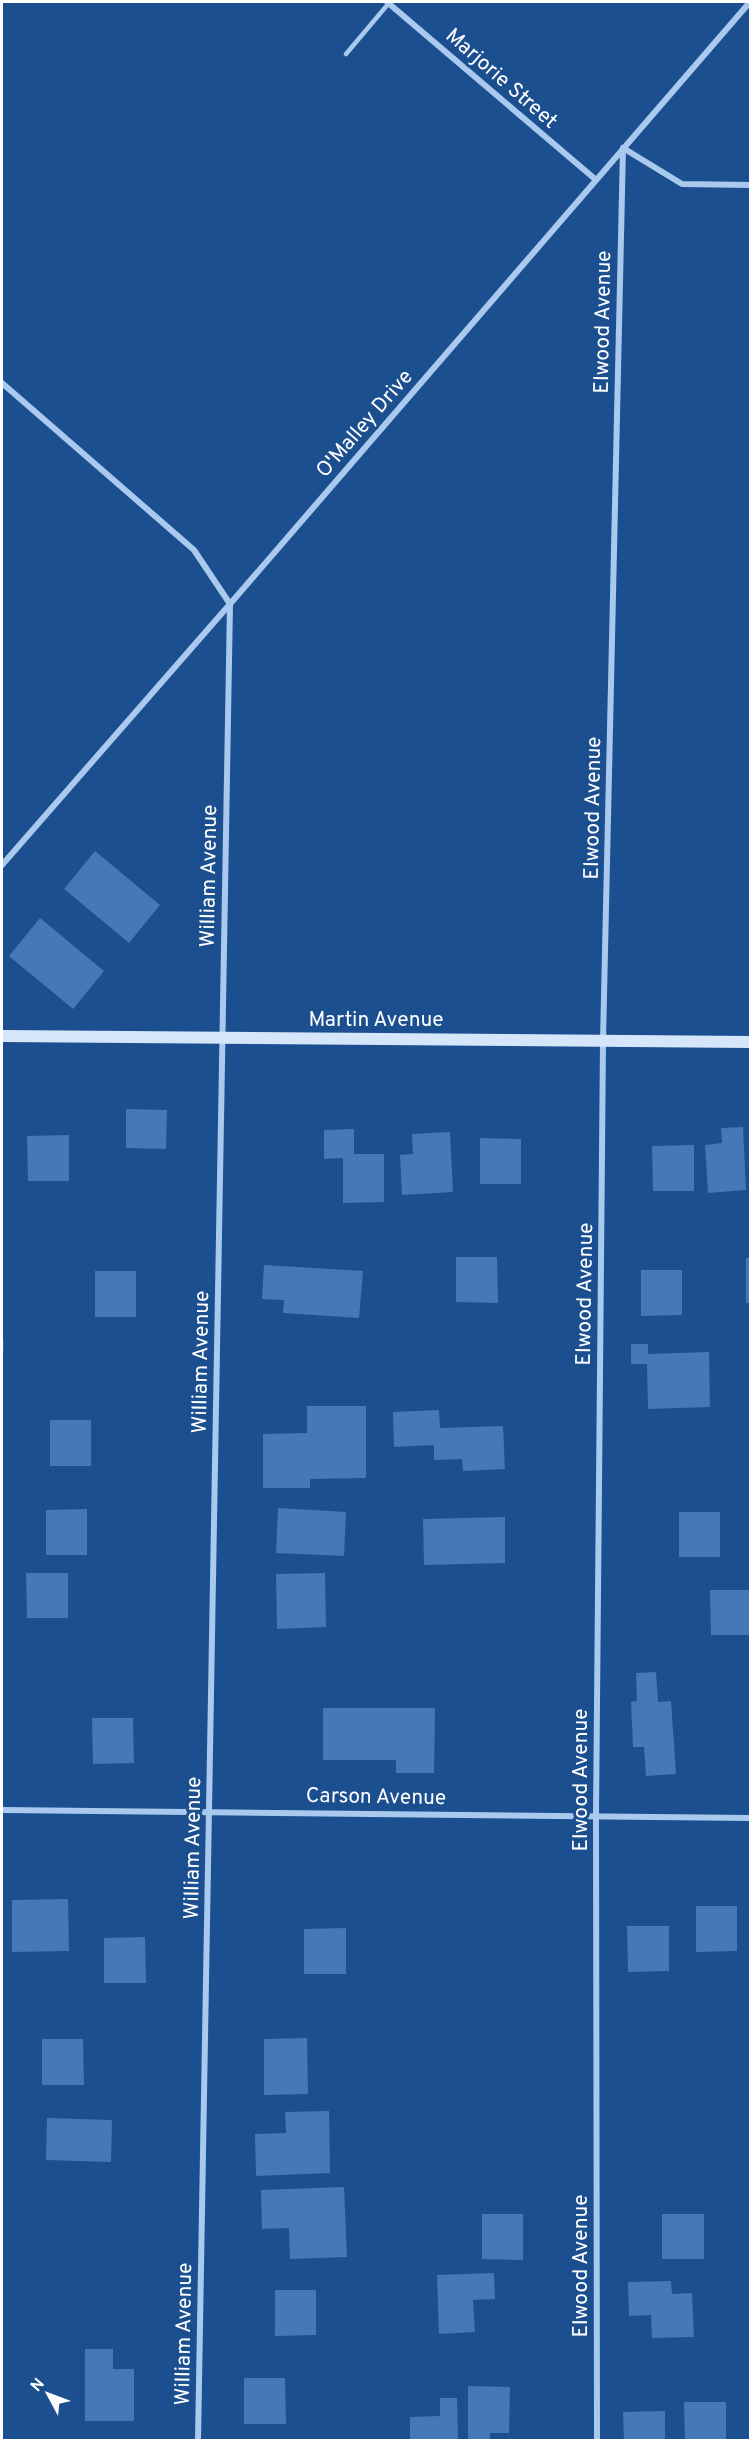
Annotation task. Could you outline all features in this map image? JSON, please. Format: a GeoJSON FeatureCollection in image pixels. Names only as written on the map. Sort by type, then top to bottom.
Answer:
{"type":"FeatureCollection","features":[{"type":"Feature","properties":{"kind":"street","name":"Marjorie Street"},"geometry":{"type":"LineString","coordinates":[[388,2],[595,179]]}},
{"type":"Feature","properties":{"kind":"street","name":"O'Malley Drive"},"geometry":{"type":"LineString","coordinates":[[2,865],[750,2]]}},
{"type":"Feature","properties":{"kind":"street"},"geometry":{"type":"LineString","coordinates":[[623,147],[682,184],[750,185]]}},
{"type":"Feature","properties":{"kind":"street","name":"Elwood Avenue"},"geometry":{"type":"LineString","coordinates":[[597,2440],[596,1815],[603,1041],[623,147]]}},
{"type":"Feature","properties":{"kind":"street"},"geometry":{"type":"LineString","coordinates":[[2,383],[194,550],[230,604]]}},
{"type":"Feature","properties":{"kind":"street","name":"William Avenue"},"geometry":{"type":"LineString","coordinates":[[198,2440],[230,604]]}},
{"type":"Feature","properties":{"kind":"street","name":"Martin Avenue"},"geometry":{"type":"LineString","coordinates":[[2,1036],[750,1042]]}},
{"type":"Feature","properties":{"kind":"street","name":"Carson Avenue"},"geometry":{"type":"LineString","coordinates":[[2,1810],[750,1818]]}},
{"type":"Feature","properties":{"kind":"lane"},"geometry":{"type":"LineString","coordinates":[[346,54],[388,2]]}},
{"type":"Feature","properties":{"kind":"building"},"geometry":{"type":"Polygon","coordinates":[[[95,851],[160,905],[129,943],[64,889],[95,851]]]}},
{"type":"Feature","properties":{"kind":"building"},"geometry":{"type":"Polygon","coordinates":[[[40,918],[104,971],[73,1009],[9,956],[40,918]]]}},
{"type":"Feature","properties":{"kind":"building"},"geometry":{"type":"Polygon","coordinates":[[[126,1109],[167,1110],[166,1149],[126,1148],[126,1109]]]}},
{"type":"Feature","properties":{"kind":"building"},"geometry":{"type":"Polygon","coordinates":[[[743,1127],[746,1190],[708,1193],[705,1145],[722,1143],[721,1128],[743,1127]]]}},
{"type":"Feature","properties":{"kind":"building"},"geometry":{"type":"Polygon","coordinates":[[[354,1129],[354,1154],[384,1154],[384,1202],[343,1203],[343,1158],[324,1159],[324,1130],[354,1129]]]}},
{"type":"Feature","properties":{"kind":"building"},"geometry":{"type":"Polygon","coordinates":[[[450,1132],[453,1192],[402,1195],[400,1155],[413,1154],[412,1134],[450,1132]]]}},
{"type":"Feature","properties":{"kind":"building"},"geometry":{"type":"Polygon","coordinates":[[[69,1135],[69,1181],[28,1181],[27,1136],[69,1135]]]}},
{"type":"Feature","properties":{"kind":"building"},"geometry":{"type":"Polygon","coordinates":[[[480,1138],[521,1139],[521,1184],[480,1184],[480,1138]]]}},
{"type":"Feature","properties":{"kind":"building"},"geometry":{"type":"Polygon","coordinates":[[[694,1145],[694,1191],[653,1191],[652,1146],[694,1145]]]}},
{"type":"Feature","properties":{"kind":"building"},"geometry":{"type":"Polygon","coordinates":[[[456,1257],[497,1257],[498,1303],[456,1302],[456,1257]]]}},
{"type":"Feature","properties":{"kind":"building"},"geometry":{"type":"Polygon","coordinates":[[[746,1258],[750,1258],[750,1303],[746,1303],[746,1258]]]}},
{"type":"Feature","properties":{"kind":"building"},"geometry":{"type":"Polygon","coordinates":[[[264,1265],[363,1271],[359,1318],[283,1313],[284,1300],[262,1299],[264,1265]]]}},
{"type":"Feature","properties":{"kind":"building"},"geometry":{"type":"Polygon","coordinates":[[[641,1270],[682,1270],[682,1315],[641,1316],[641,1270]]]}},
{"type":"Feature","properties":{"kind":"building"},"geometry":{"type":"Polygon","coordinates":[[[95,1271],[136,1271],[136,1317],[95,1317],[95,1271]]]}},
{"type":"Feature","properties":{"kind":"building"},"geometry":{"type":"Polygon","coordinates":[[[2,1341],[4,1341],[3,1357],[2,1357],[2,1341]]]}},
{"type":"Feature","properties":{"kind":"building"},"geometry":{"type":"Polygon","coordinates":[[[631,1344],[648,1344],[648,1354],[709,1352],[710,1407],[648,1409],[647,1364],[631,1364],[631,1344]]]}},
{"type":"Feature","properties":{"kind":"building"},"geometry":{"type":"Polygon","coordinates":[[[307,1406],[366,1406],[366,1478],[310,1479],[310,1488],[263,1488],[263,1434],[307,1433],[307,1406]]]}},
{"type":"Feature","properties":{"kind":"building"},"geometry":{"type":"Polygon","coordinates":[[[439,1410],[440,1428],[503,1426],[505,1469],[463,1471],[462,1459],[434,1460],[434,1445],[394,1447],[393,1412],[439,1410]]]}},
{"type":"Feature","properties":{"kind":"building"},"geometry":{"type":"Polygon","coordinates":[[[50,1420],[91,1420],[91,1466],[50,1466],[50,1420]]]}},
{"type":"Feature","properties":{"kind":"building"},"geometry":{"type":"Polygon","coordinates":[[[278,1508],[346,1512],[344,1556],[276,1553],[278,1508]]]}},
{"type":"Feature","properties":{"kind":"building"},"geometry":{"type":"Polygon","coordinates":[[[87,1509],[87,1555],[46,1555],[46,1510],[87,1509]]]}},
{"type":"Feature","properties":{"kind":"building"},"geometry":{"type":"Polygon","coordinates":[[[679,1512],[720,1512],[720,1557],[679,1557],[679,1512]]]}},
{"type":"Feature","properties":{"kind":"building"},"geometry":{"type":"Polygon","coordinates":[[[505,1517],[505,1563],[424,1565],[423,1519],[505,1517]]]}},
{"type":"Feature","properties":{"kind":"building"},"geometry":{"type":"Polygon","coordinates":[[[26,1573],[68,1573],[68,1618],[27,1618],[26,1573]]]}},
{"type":"Feature","properties":{"kind":"building"},"geometry":{"type":"Polygon","coordinates":[[[325,1573],[326,1627],[277,1629],[276,1574],[325,1573]]]}},
{"type":"Feature","properties":{"kind":"building"},"geometry":{"type":"Polygon","coordinates":[[[710,1590],[750,1590],[750,1635],[711,1635],[710,1590]]]}},
{"type":"Feature","properties":{"kind":"building"},"geometry":{"type":"Polygon","coordinates":[[[656,1672],[658,1702],[671,1701],[676,1774],[646,1776],[644,1747],[633,1747],[631,1702],[637,1701],[636,1673],[656,1672]]]}},
{"type":"Feature","properties":{"kind":"building"},"geometry":{"type":"Polygon","coordinates":[[[323,1708],[435,1708],[434,1773],[396,1773],[396,1760],[323,1760],[323,1708]]]}},
{"type":"Feature","properties":{"kind":"building"},"geometry":{"type":"Polygon","coordinates":[[[92,1718],[133,1718],[134,1763],[93,1764],[92,1718]]]}},
{"type":"Feature","properties":{"kind":"building"},"geometry":{"type":"Polygon","coordinates":[[[68,1899],[69,1951],[12,1952],[12,1900],[68,1899]]]}},
{"type":"Feature","properties":{"kind":"building"},"geometry":{"type":"Polygon","coordinates":[[[696,1906],[737,1906],[737,1951],[696,1952],[696,1906]]]}},
{"type":"Feature","properties":{"kind":"building"},"geometry":{"type":"Polygon","coordinates":[[[627,1926],[669,1926],[669,1971],[628,1972],[627,1926]]]}},
{"type":"Feature","properties":{"kind":"building"},"geometry":{"type":"Polygon","coordinates":[[[346,1928],[346,1974],[304,1974],[304,1929],[346,1928]]]}},
{"type":"Feature","properties":{"kind":"building"},"geometry":{"type":"Polygon","coordinates":[[[145,1937],[146,1983],[104,1983],[104,1938],[145,1937]]]}},
{"type":"Feature","properties":{"kind":"building"},"geometry":{"type":"Polygon","coordinates":[[[307,2038],[308,2094],[264,2095],[264,2039],[307,2038]]]}},
{"type":"Feature","properties":{"kind":"building"},"geometry":{"type":"Polygon","coordinates":[[[42,2039],[83,2039],[84,2085],[42,2085],[42,2039]]]}},
{"type":"Feature","properties":{"kind":"building"},"geometry":{"type":"Polygon","coordinates":[[[329,2111],[330,2173],[256,2176],[255,2134],[286,2133],[285,2112],[329,2111]]]}},
{"type":"Feature","properties":{"kind":"building"},"geometry":{"type":"Polygon","coordinates":[[[47,2118],[112,2120],[111,2162],[46,2160],[47,2118]]]}},
{"type":"Feature","properties":{"kind":"building"},"geometry":{"type":"Polygon","coordinates":[[[344,2187],[347,2257],[290,2259],[289,2228],[262,2229],[261,2190],[344,2187]]]}},
{"type":"Feature","properties":{"kind":"building"},"geometry":{"type":"Polygon","coordinates":[[[482,2214],[523,2214],[523,2260],[482,2259],[482,2214]]]}},
{"type":"Feature","properties":{"kind":"building"},"geometry":{"type":"Polygon","coordinates":[[[662,2214],[704,2214],[704,2259],[662,2259],[662,2214]]]}},
{"type":"Feature","properties":{"kind":"building"},"geometry":{"type":"Polygon","coordinates":[[[494,2273],[495,2299],[473,2300],[475,2332],[439,2334],[437,2275],[494,2273]]]}},
{"type":"Feature","properties":{"kind":"building"},"geometry":{"type":"Polygon","coordinates":[[[671,2281],[672,2294],[692,2293],[694,2337],[652,2338],[651,2315],[629,2316],[628,2282],[671,2281]]]}},
{"type":"Feature","properties":{"kind":"building"},"geometry":{"type":"Polygon","coordinates":[[[275,2290],[316,2290],[316,2335],[275,2336],[275,2290]]]}},
{"type":"Feature","properties":{"kind":"building"},"geometry":{"type":"Polygon","coordinates":[[[85,2349],[113,2349],[113,2369],[134,2369],[134,2421],[85,2421],[85,2349]]]}},
{"type":"Feature","properties":{"kind":"building"},"geometry":{"type":"Polygon","coordinates":[[[244,2378],[285,2378],[286,2424],[244,2424],[244,2378]]]}},
{"type":"Feature","properties":{"kind":"building"},"geometry":{"type":"Polygon","coordinates":[[[468,2386],[510,2387],[509,2433],[490,2433],[490,2440],[468,2440],[468,2386]]]}},
{"type":"Feature","properties":{"kind":"building"},"geometry":{"type":"Polygon","coordinates":[[[440,2398],[457,2398],[458,2440],[410,2440],[410,2417],[440,2416],[440,2398]]]}},
{"type":"Feature","properties":{"kind":"building"},"geometry":{"type":"Polygon","coordinates":[[[684,2402],[726,2402],[726,2440],[685,2440],[684,2402]]]}},
{"type":"Feature","properties":{"kind":"building"},"geometry":{"type":"Polygon","coordinates":[[[665,2411],[665,2440],[624,2440],[623,2412],[665,2411]]]}}]}
